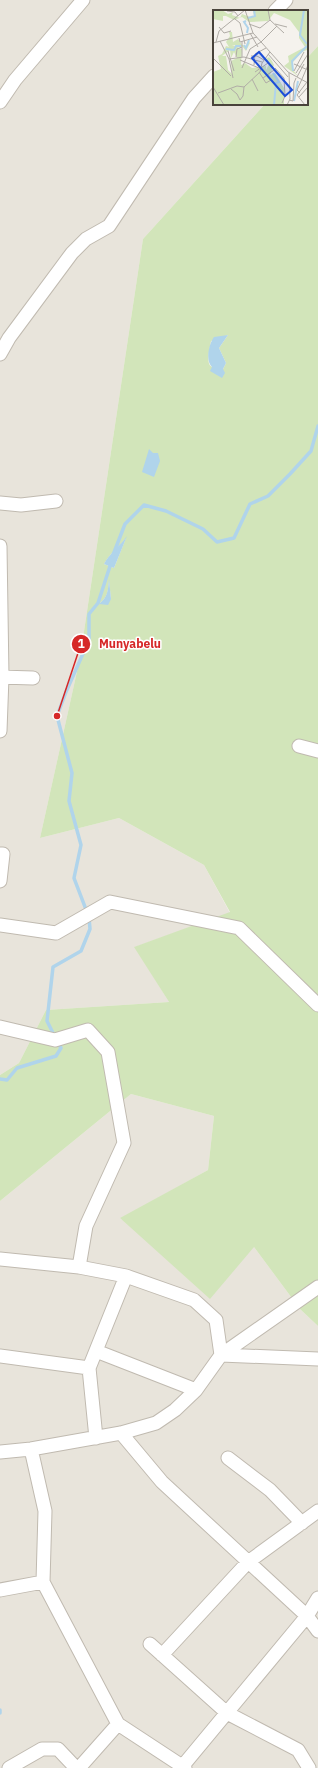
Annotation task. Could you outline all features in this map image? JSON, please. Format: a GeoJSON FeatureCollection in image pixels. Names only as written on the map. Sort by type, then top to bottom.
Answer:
{"type":"FeatureCollection","features":[{"type":"Feature","properties":{"kind":"street"},"geometry":{"type":"LineString","coordinates":[[0,102],[15,80],[83,0]]}},
{"type":"Feature","properties":{"kind":"street"},"geometry":{"type":"LineString","coordinates":[[276,10],[286,0]]}},
{"type":"Feature","properties":{"kind":"street"},"geometry":{"type":"LineString","coordinates":[[0,354],[4,335],[72,252],[86,239],[109,226],[194,98],[213,77]]}},
{"type":"Feature","properties":{"kind":"street"},"geometry":{"type":"LineString","coordinates":[[0,503],[21,505],[56,501]]}},
{"type":"Feature","properties":{"kind":"street"},"geometry":{"type":"LineString","coordinates":[[0,546],[0,731]]}},
{"type":"Feature","properties":{"kind":"street"},"geometry":{"type":"LineString","coordinates":[[1,677],[33,678]]}},
{"type":"Feature","properties":{"kind":"street"},"geometry":{"type":"LineString","coordinates":[[299,746],[318,751]]}},
{"type":"Feature","properties":{"kind":"street"},"geometry":{"type":"LineString","coordinates":[[0,854],[3,854],[0,881]]}},
{"type":"Feature","properties":{"kind":"street"},"geometry":{"type":"LineString","coordinates":[[0,925],[56,933],[110,902],[239,928],[318,1005]]}},
{"type":"Feature","properties":{"kind":"street"},"geometry":{"type":"LineString","coordinates":[[0,1027],[58,1040],[88,1030],[108,1052],[124,1143],[86,1226],[79,1267]]}},
{"type":"Feature","properties":{"kind":"street"},"geometry":{"type":"LineString","coordinates":[[0,1259],[79,1267],[126,1276],[194,1300],[216,1320],[221,1355]]}},
{"type":"Feature","properties":{"kind":"street"},"geometry":{"type":"LineString","coordinates":[[96,1438],[89,1368],[126,1276]]}},
{"type":"Feature","properties":{"kind":"street"},"geometry":{"type":"LineString","coordinates":[[0,1452],[31,1449],[96,1438],[121,1433],[156,1423],[175,1410],[196,1390],[221,1355],[318,1287]]}},
{"type":"Feature","properties":{"kind":"street"},"geometry":{"type":"LineString","coordinates":[[96,1351],[196,1390]]}},
{"type":"Feature","properties":{"kind":"street"},"geometry":{"type":"LineString","coordinates":[[221,1355],[318,1358]]}},
{"type":"Feature","properties":{"kind":"street"},"geometry":{"type":"LineString","coordinates":[[0,1356],[89,1368]]}},
{"type":"Feature","properties":{"kind":"street"},"geometry":{"type":"LineString","coordinates":[[121,1433],[162,1482],[307,1616],[318,1631]]}},
{"type":"Feature","properties":{"kind":"street"},"geometry":{"type":"LineString","coordinates":[[31,1449],[45,1511],[43,1582],[118,1724],[182,1767],[307,1616],[318,1598]]}},
{"type":"Feature","properties":{"kind":"street"},"geometry":{"type":"LineString","coordinates":[[228,1458],[270,1490],[302,1523]]}},
{"type":"Feature","properties":{"kind":"street"},"geometry":{"type":"LineString","coordinates":[[162,1655],[248,1562],[318,1511]]}},
{"type":"Feature","properties":{"kind":"street"},"geometry":{"type":"LineString","coordinates":[[0,1590],[43,1582]]}},
{"type":"Feature","properties":{"kind":"street"},"geometry":{"type":"LineString","coordinates":[[150,1644],[227,1713],[298,1750],[309,1768]]}},
{"type":"Feature","properties":{"kind":"street"},"geometry":{"type":"LineString","coordinates":[[79,1768],[118,1724]]}},
{"type":"Feature","properties":{"kind":"street"},"geometry":{"type":"LineString","coordinates":[[9,1768],[42,1749],[58,1749],[76,1768]]}},
{"type":"Feature","properties":{"kind":"shaded area"},"geometry":{"type":"Polygon","coordinates":[[[0,0],[318,0],[318,46],[308,57],[308,10],[213,10],[213,105],[264,105],[143,239],[80,658],[40,838],[119,818],[204,865],[230,913],[135,947],[169,1002],[46,1010],[19,1063],[0,1075],[0,0]]]}},
{"type":"Feature","properties":{"kind":"shaded area"},"geometry":{"type":"Polygon","coordinates":[[[131,1094],[214,1116],[208,1170],[120,1219],[254,1247],[300,1309],[318,1326],[318,1768],[0,1768],[0,1201],[131,1094]]]}},
{"type":"Feature","properties":{"kind":"green space"},"geometry":{"type":"Polygon","coordinates":[[[318,46],[318,1326],[300,1309],[254,1247],[210,1299],[120,1218],[208,1170],[214,1116],[131,1094],[0,1201],[0,1075],[19,1063],[46,1010],[169,1002],[134,947],[230,912],[204,865],[119,818],[40,838],[80,658],[143,239],[264,105],[308,105],[308,57],[318,46]],[[228,335],[211,341],[209,352],[208,359],[210,365],[213,368],[223,369],[226,363],[219,348],[228,335]],[[126,538],[109,557],[104,564],[114,568],[126,538]],[[109,581],[106,596],[100,603],[111,599],[109,581]]]}},
{"type":"Feature","properties":{"kind":"water"},"geometry":{"type":"Polygon","coordinates":[[[228,335],[219,348],[226,363],[223,369],[225,373],[222,378],[210,371],[212,367],[208,352],[214,337],[228,335]]]}},
{"type":"Feature","properties":{"kind":"water"},"geometry":{"type":"Polygon","coordinates":[[[149,449],[153,453],[158,453],[160,461],[154,477],[142,472],[149,449]]]}},
{"type":"Feature","properties":{"kind":"water"},"geometry":{"type":"Polygon","coordinates":[[[127,536],[114,568],[104,564],[109,557],[127,536]]]}},
{"type":"Feature","properties":{"kind":"water"},"geometry":{"type":"Polygon","coordinates":[[[109,579],[111,599],[108,605],[99,604],[106,596],[109,579]]]}},
{"type":"Feature","properties":{"kind":"waterway"},"geometry":{"type":"LineString","coordinates":[[113,555],[125,524],[144,505],[166,511],[203,529],[217,542],[234,538],[250,504],[268,496],[311,451],[318,426]]}},
{"type":"Feature","properties":{"kind":"waterway"},"geometry":{"type":"LineString","coordinates":[[87,912],[74,878],[81,845],[69,801],[72,773],[57,716],[89,640],[89,614],[98,603],[111,563]]}},
{"type":"Feature","properties":{"kind":"waterway"},"geometry":{"type":"LineString","coordinates":[[55,1037],[47,1021],[53,967],[81,951],[90,929],[89,918]]}},
{"type":"Feature","properties":{"kind":"waterway"},"geometry":{"type":"LineString","coordinates":[[0,1079],[7,1080],[17,1068],[56,1056],[61,1048],[58,1043]]}},
{"type":"Feature","properties":{"kind":"place","name":"Munyabelu"},"geometry":{"type":"Point","coordinates":[57,716]}}]}
